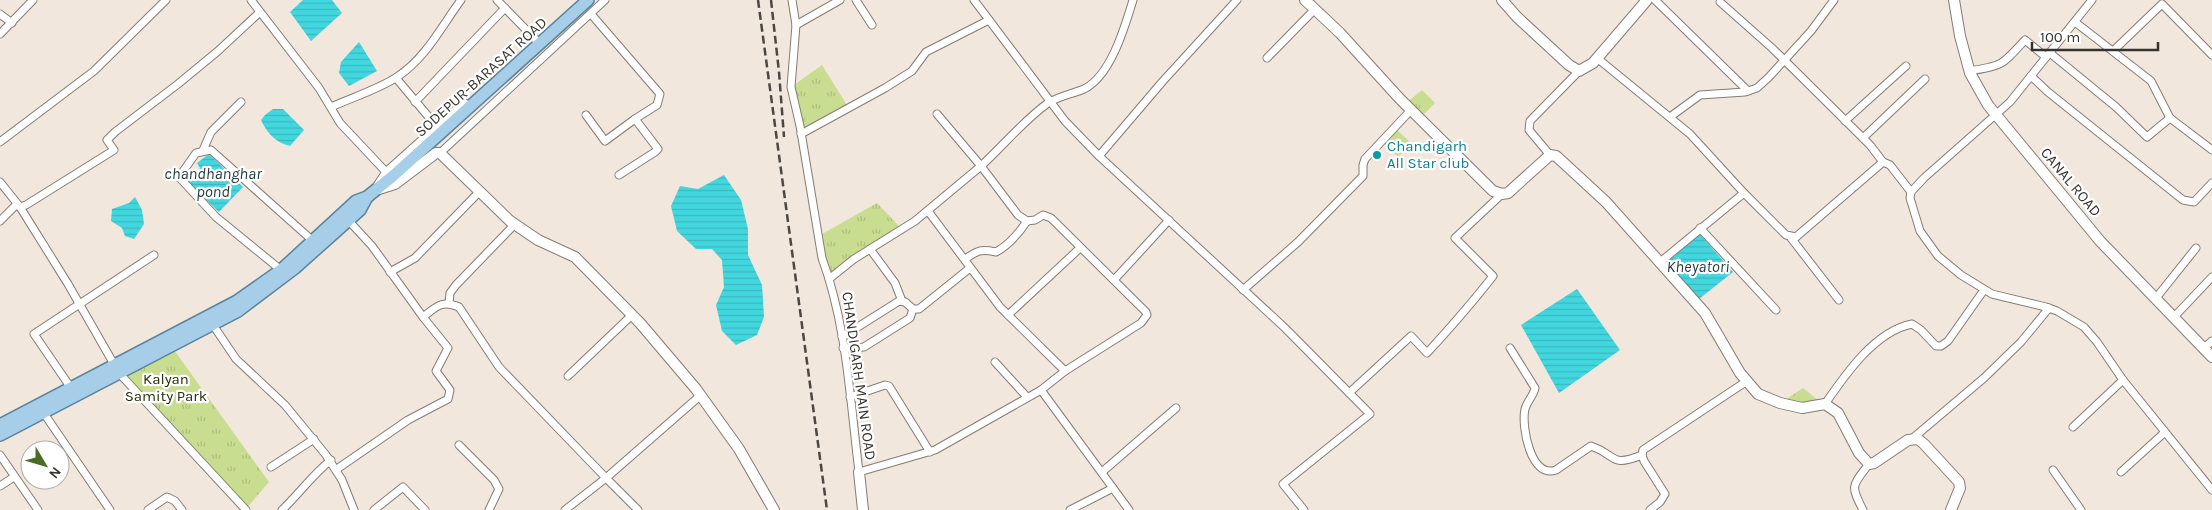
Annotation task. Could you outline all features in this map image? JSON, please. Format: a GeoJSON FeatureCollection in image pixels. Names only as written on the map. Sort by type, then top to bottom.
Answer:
{"type":"FeatureCollection","features":[{"type":"Feature","properties":{"kind":"main road","name":"SODEPUR-BARASAT ROAD"},"geometry":{"type":"LineString","coordinates":[[372,193],[390,174],[588,0]]}},
{"type":"Feature","properties":{"kind":"main road"},"geometry":{"type":"LineString","coordinates":[[0,435],[237,301],[282,270],[356,201],[372,193]]}},
{"type":"Feature","properties":{"kind":"main road"},"geometry":{"type":"LineString","coordinates":[[0,424],[71,388],[213,326],[238,311],[274,285],[360,210],[372,193]]}},
{"type":"Feature","properties":{"kind":"street"},"geometry":{"type":"LineString","coordinates":[[0,34],[33,0]]}},
{"type":"Feature","properties":{"kind":"street"},"geometry":{"type":"LineString","coordinates":[[1,140],[94,71],[165,0]]}},
{"type":"Feature","properties":{"kind":"street"},"geometry":{"type":"LineString","coordinates":[[251,0],[331,107],[340,123],[354,140],[390,174],[438,128],[582,0]]}},
{"type":"Feature","properties":{"kind":"street"},"geometry":{"type":"LineString","coordinates":[[331,107],[396,78],[427,49],[460,0]]}},
{"type":"Feature","properties":{"kind":"street"},"geometry":{"type":"LineString","coordinates":[[497,0],[536,40]]}},
{"type":"Feature","properties":{"kind":"street"},"geometry":{"type":"LineString","coordinates":[[372,193],[395,184],[436,153],[440,153],[605,0]]}},
{"type":"Feature","properties":{"kind":"street","name":"CHANDIGARH MAIN ROAD"},"geometry":{"type":"LineString","coordinates":[[792,0],[796,25],[791,88],[802,134],[822,258],[830,279],[844,348],[859,472],[930,452],[1041,390],[1065,371],[1145,319],[1146,312],[1114,280]]}},
{"type":"Feature","properties":{"kind":"street"},"geometry":{"type":"LineString","coordinates":[[796,25],[840,0]]}},
{"type":"Feature","properties":{"kind":"street"},"geometry":{"type":"LineString","coordinates":[[856,0],[872,25]]}},
{"type":"Feature","properties":{"kind":"street"},"geometry":{"type":"LineString","coordinates":[[974,0],[1065,121],[1099,156],[1285,328],[1370,414],[1283,484],[1304,510]]}},
{"type":"Feature","properties":{"kind":"street"},"geometry":{"type":"LineString","coordinates":[[830,279],[854,259],[928,211],[981,166],[1024,122],[1050,102],[1086,88],[1100,75],[1117,50],[1133,0]]}},
{"type":"Feature","properties":{"kind":"street"},"geometry":{"type":"LineString","coordinates":[[1099,156],[1163,81],[1237,0]]}},
{"type":"Feature","properties":{"kind":"street"},"geometry":{"type":"LineString","coordinates":[[1305,0],[1340,33],[1410,110],[1493,190],[1502,194],[1508,193],[1550,155]]}},
{"type":"Feature","properties":{"kind":"street"},"geometry":{"type":"LineString","coordinates":[[1502,0],[1569,65],[1579,71]]}},
{"type":"Feature","properties":{"kind":"street"},"geometry":{"type":"LineString","coordinates":[[1647,0],[1597,58],[1579,71],[1530,121],[1529,130],[1550,155],[1556,156],[1606,202],[1705,313],[1740,373],[1758,394],[1780,403],[1802,408],[1825,404],[1838,413],[1859,453],[1869,464]]}},
{"type":"Feature","properties":{"kind":"street"},"geometry":{"type":"LineString","coordinates":[[1656,0],[1748,91]]}},
{"type":"Feature","properties":{"kind":"street"},"geometry":{"type":"LineString","coordinates":[[1670,117],[1700,95],[1719,96],[1757,88],[1811,31],[1834,0]]}},
{"type":"Feature","properties":{"kind":"street","name":"CANAL ROAD"},"geometry":{"type":"LineString","coordinates":[[1954,0],[1960,36],[1969,71],[1994,117],[2100,240],[2174,317],[2208,345],[2212,357]]}},
{"type":"Feature","properties":{"kind":"street"},"geometry":{"type":"LineString","coordinates":[[2092,0],[2031,76],[1994,117],[1944,160],[1911,192],[1910,198],[1920,231],[1938,256],[1992,294],[2049,308],[2084,327],[2098,342],[2123,380],[2212,490]]}},
{"type":"Feature","properties":{"kind":"street"},"geometry":{"type":"LineString","coordinates":[[1720,2],[1784,60],[1863,138],[1882,162],[1890,165],[1911,192]]}},
{"type":"Feature","properties":{"kind":"street"},"geometry":{"type":"LineString","coordinates":[[2113,51],[2162,4],[2212,55]]}},
{"type":"Feature","properties":{"kind":"street"},"geometry":{"type":"LineString","coordinates":[[415,102],[504,8]]}},
{"type":"Feature","properties":{"kind":"street"},"geometry":{"type":"LineString","coordinates":[[1267,58],[1315,9]]}},
{"type":"Feature","properties":{"kind":"street"},"geometry":{"type":"LineString","coordinates":[[0,221],[18,206],[26,205],[114,150],[107,140],[115,132],[191,73],[260,12]]}},
{"type":"Feature","properties":{"kind":"street"},"geometry":{"type":"LineString","coordinates":[[0,14],[12,23]]}},
{"type":"Feature","properties":{"kind":"street"},"geometry":{"type":"LineString","coordinates":[[586,115],[605,141],[657,105],[660,94],[590,14]]}},
{"type":"Feature","properties":{"kind":"street"},"geometry":{"type":"LineString","coordinates":[[802,134],[844,112],[905,75],[912,70],[926,52],[989,20]]}},
{"type":"Feature","properties":{"kind":"street"},"geometry":{"type":"LineString","coordinates":[[2075,22],[2151,81],[2170,118],[2212,150]]}},
{"type":"Feature","properties":{"kind":"street"},"geometry":{"type":"LineString","coordinates":[[1969,71],[1997,67],[2025,40],[2048,55],[2116,108],[2147,137],[2170,118]]}},
{"type":"Feature","properties":{"kind":"street"},"geometry":{"type":"LineString","coordinates":[[1597,58],[1690,134],[1744,193],[1791,238],[1839,300]]}},
{"type":"Feature","properties":{"kind":"street"},"geometry":{"type":"LineString","coordinates":[[1845,121],[1906,66]]}},
{"type":"Feature","properties":{"kind":"street"},"geometry":{"type":"LineString","coordinates":[[2031,76],[2048,92],[2183,200],[2194,202],[2212,183]]}},
{"type":"Feature","properties":{"kind":"street"},"geometry":{"type":"LineString","coordinates":[[396,78],[438,128]]}},
{"type":"Feature","properties":{"kind":"street"},"geometry":{"type":"LineString","coordinates":[[1863,138],[1925,79]]}},
{"type":"Feature","properties":{"kind":"street"},"geometry":{"type":"LineString","coordinates":[[204,150],[211,132],[241,102]]}},
{"type":"Feature","properties":{"kind":"street"},"geometry":{"type":"LineString","coordinates":[[1243,290],[1298,242],[1363,176],[1365,158],[1410,110]]}},
{"type":"Feature","properties":{"kind":"street"},"geometry":{"type":"LineString","coordinates":[[937,114],[981,166],[1018,216],[1027,221],[1035,220],[1042,215],[1051,218],[1114,280],[1169,220]]}},
{"type":"Feature","properties":{"kind":"street"},"geometry":{"type":"LineString","coordinates":[[619,175],[658,149],[636,120]]}},
{"type":"Feature","properties":{"kind":"street"},"geometry":{"type":"LineString","coordinates":[[282,270],[216,217],[179,177],[196,153],[211,150],[313,241]]}},
{"type":"Feature","properties":{"kind":"street"},"geometry":{"type":"LineString","coordinates":[[440,153],[515,224],[538,240],[575,257],[632,314],[701,395],[739,449],[774,510]]}},
{"type":"Feature","properties":{"kind":"street"},"geometry":{"type":"LineString","coordinates":[[1791,238],[1796,238],[1882,162]]}},
{"type":"Feature","properties":{"kind":"street"},"geometry":{"type":"LineString","coordinates":[[0,182],[18,206],[117,369],[246,510]]}},
{"type":"Feature","properties":{"kind":"street"},"geometry":{"type":"LineString","coordinates":[[390,272],[415,258],[480,191]]}},
{"type":"Feature","properties":{"kind":"street"},"geometry":{"type":"LineString","coordinates":[[1659,263],[1744,193]]}},
{"type":"Feature","properties":{"kind":"street"},"geometry":{"type":"LineString","coordinates":[[1349,393],[1410,336],[1427,353],[1466,311],[1493,276],[1455,238],[1502,194]]}},
{"type":"Feature","properties":{"kind":"street"},"geometry":{"type":"LineString","coordinates":[[928,211],[1008,315],[1065,371]]}},
{"type":"Feature","properties":{"kind":"street"},"geometry":{"type":"LineString","coordinates":[[337,469],[408,420],[448,399],[450,390],[436,371],[448,348],[423,317],[372,246],[348,220]]}},
{"type":"Feature","properties":{"kind":"street"},"geometry":{"type":"LineString","coordinates":[[965,259],[979,250],[984,249],[996,252],[1002,249],[1021,230],[1027,221]]}},
{"type":"Feature","properties":{"kind":"street"},"geometry":{"type":"LineString","coordinates":[[449,303],[450,292],[515,224]]}},
{"type":"Feature","properties":{"kind":"street"},"geometry":{"type":"LineString","coordinates":[[1700,228],[1776,310]]}},
{"type":"Feature","properties":{"kind":"street"},"geometry":{"type":"LineString","coordinates":[[1008,315],[1080,248]]}},
{"type":"Feature","properties":{"kind":"street"},"geometry":{"type":"LineString","coordinates":[[2156,298],[2196,248]]}},
{"type":"Feature","properties":{"kind":"street"},"geometry":{"type":"LineString","coordinates":[[870,249],[895,283],[902,301],[913,309],[919,309],[970,268]]}},
{"type":"Feature","properties":{"kind":"street"},"geometry":{"type":"LineString","coordinates":[[71,388],[34,334],[154,254]]}},
{"type":"Feature","properties":{"kind":"street"},"geometry":{"type":"LineString","coordinates":[[2174,317],[2212,277]]}},
{"type":"Feature","properties":{"kind":"street"},"geometry":{"type":"LineString","coordinates":[[1825,404],[1844,376],[1866,350],[1903,325],[1912,324],[1921,330],[1936,346],[1941,346],[1948,341],[1984,290]]}},
{"type":"Feature","properties":{"kind":"street"},"geometry":{"type":"LineString","coordinates":[[842,337],[899,301],[902,301]]}},
{"type":"Feature","properties":{"kind":"street"},"geometry":{"type":"LineString","coordinates":[[423,317],[443,304],[449,303],[459,307],[499,367],[638,510]]}},
{"type":"Feature","properties":{"kind":"street"},"geometry":{"type":"LineString","coordinates":[[1863,510],[1853,492],[1854,484],[1869,464],[1913,438],[1984,378],[2021,342],[2049,308]]}},
{"type":"Feature","properties":{"kind":"street"},"geometry":{"type":"LineString","coordinates":[[844,348],[864,348],[910,318],[913,309]]}},
{"type":"Feature","properties":{"kind":"street"},"geometry":{"type":"LineString","coordinates":[[568,376],[632,314]]}},
{"type":"Feature","properties":{"kind":"street"},"geometry":{"type":"LineString","coordinates":[[213,326],[236,359],[285,405],[331,460],[337,469],[354,510]]}},
{"type":"Feature","properties":{"kind":"street"},"geometry":{"type":"LineString","coordinates":[[1510,348],[1535,388],[1525,410],[1528,444],[1530,453],[1544,470],[1550,472],[1556,470],[1591,446],[1618,461],[1625,462],[1642,455]]}},
{"type":"Feature","properties":{"kind":"street"},"geometry":{"type":"LineString","coordinates":[[995,362],[1027,398]]}},
{"type":"Feature","properties":{"kind":"street"},"geometry":{"type":"LineString","coordinates":[[2073,427],[2123,380]]}},
{"type":"Feature","properties":{"kind":"street"},"geometry":{"type":"LineString","coordinates":[[1650,510],[1660,502],[1665,494],[1642,455],[1643,450],[1747,381]]}},
{"type":"Feature","properties":{"kind":"street"},"geometry":{"type":"LineString","coordinates":[[850,397],[885,385],[889,386],[930,452]]}},
{"type":"Feature","properties":{"kind":"street"},"geometry":{"type":"LineString","coordinates":[[1041,390],[1129,510]]}},
{"type":"Feature","properties":{"kind":"street"},"geometry":{"type":"LineString","coordinates":[[565,510],[606,478],[701,395]]}},
{"type":"Feature","properties":{"kind":"street"},"geometry":{"type":"LineString","coordinates":[[1102,472],[1176,408]]}},
{"type":"Feature","properties":{"kind":"street"},"geometry":{"type":"LineString","coordinates":[[43,412],[110,510]]}},
{"type":"Feature","properties":{"kind":"street"},"geometry":{"type":"LineString","coordinates":[[2121,472],[2165,432]]}},
{"type":"Feature","properties":{"kind":"street"},"geometry":{"type":"LineString","coordinates":[[1913,438],[1924,444],[1959,482],[1960,488],[1951,510]]}},
{"type":"Feature","properties":{"kind":"street"},"geometry":{"type":"LineString","coordinates":[[271,467],[314,439]]}},
{"type":"Feature","properties":{"kind":"street"},"geometry":{"type":"LineString","coordinates":[[459,445],[494,480],[499,490],[489,510]]}},
{"type":"Feature","properties":{"kind":"street"},"geometry":{"type":"LineString","coordinates":[[0,455],[37,509]]}},
{"type":"Feature","properties":{"kind":"street"},"geometry":{"type":"LineString","coordinates":[[282,510],[301,492],[316,472],[331,460]]}},
{"type":"Feature","properties":{"kind":"street"},"geometry":{"type":"LineString","coordinates":[[2053,470],[2081,510]]}},
{"type":"Feature","properties":{"kind":"street"},"geometry":{"type":"LineString","coordinates":[[859,472],[864,510]]}},
{"type":"Feature","properties":{"kind":"street"},"geometry":{"type":"LineString","coordinates":[[0,486],[14,477]]}},
{"type":"Feature","properties":{"kind":"street"},"geometry":{"type":"LineString","coordinates":[[374,510],[403,487],[425,510]]}},
{"type":"Feature","properties":{"kind":"street"},"geometry":{"type":"LineString","coordinates":[[1070,510],[1113,488]]}},
{"type":"Feature","properties":{"kind":"street"},"geometry":{"type":"LineString","coordinates":[[148,510],[167,497],[175,501],[182,510]]}},
{"type":"Feature","properties":{"kind":"green space"},"geometry":{"type":"Polygon","coordinates":[[[822,65],[848,107],[805,130],[794,85],[822,65]]]}},
{"type":"Feature","properties":{"kind":"green space"},"geometry":{"type":"Polygon","coordinates":[[[1422,90],[1435,103],[1421,117],[1406,103],[1422,90]]]}},
{"type":"Feature","properties":{"kind":"green space"},"geometry":{"type":"Polygon","coordinates":[[[1396,129],[1412,144],[1398,157],[1383,142],[1396,129]]]}},
{"type":"Feature","properties":{"kind":"green space"},"geometry":{"type":"Polygon","coordinates":[[[877,203],[900,227],[828,274],[822,234],[877,203]]]}},
{"type":"Feature","properties":{"kind":"green space","name":"Kalyan Samity Park"},"geometry":{"type":"Polygon","coordinates":[[[174,350],[269,482],[245,510],[114,375],[174,350]]]}},
{"type":"Feature","properties":{"kind":"green space"},"geometry":{"type":"Polygon","coordinates":[[[1803,388],[1818,400],[1816,406],[1782,402],[1803,388]]]}},
{"type":"Feature","properties":{"kind":"water"},"geometry":{"type":"Polygon","coordinates":[[[303,0],[332,0],[342,13],[311,41],[290,12],[303,0]]]}},
{"type":"Feature","properties":{"kind":"water"},"geometry":{"type":"Polygon","coordinates":[[[359,42],[377,71],[349,86],[339,73],[341,62],[359,42]]]}},
{"type":"Feature","properties":{"kind":"water"},"geometry":{"type":"Polygon","coordinates":[[[273,109],[283,109],[304,130],[290,146],[272,137],[261,120],[273,109]]]}},
{"type":"Feature","properties":{"kind":"water","name":"chandhanghar pond"},"geometry":{"type":"Polygon","coordinates":[[[209,154],[243,187],[219,212],[184,179],[187,175],[193,178],[200,168],[197,163],[209,154]]]}},
{"type":"Feature","properties":{"kind":"water"},"geometry":{"type":"Polygon","coordinates":[[[724,175],[741,200],[748,229],[748,255],[762,285],[764,317],[757,335],[736,345],[722,331],[716,305],[724,287],[722,260],[712,249],[696,249],[677,231],[671,206],[680,186],[698,189],[724,175]]]}},
{"type":"Feature","properties":{"kind":"water"},"geometry":{"type":"Polygon","coordinates":[[[135,197],[142,210],[144,224],[134,239],[125,236],[122,228],[111,221],[112,209],[129,203],[135,197]]]}},
{"type":"Feature","properties":{"kind":"water","name":"Kheyatori"},"geometry":{"type":"Polygon","coordinates":[[[1699,233],[1733,272],[1699,299],[1666,263],[1699,233]]]}},
{"type":"Feature","properties":{"kind":"water"},"geometry":{"type":"Polygon","coordinates":[[[1577,289],[1620,350],[1559,393],[1521,325],[1577,289]]]}},
{"type":"Feature","properties":{"kind":"railway"},"geometry":{"type":"LineString","coordinates":[[758,0],[827,510]]}},
{"type":"Feature","properties":{"kind":"railway"},"geometry":{"type":"LineString","coordinates":[[771,0],[784,137]]}},
{"type":"Feature","properties":{"kind":"place","name":"Chandigarh All Star club"},"geometry":{"type":"Point","coordinates":[1377,155]}}]}
